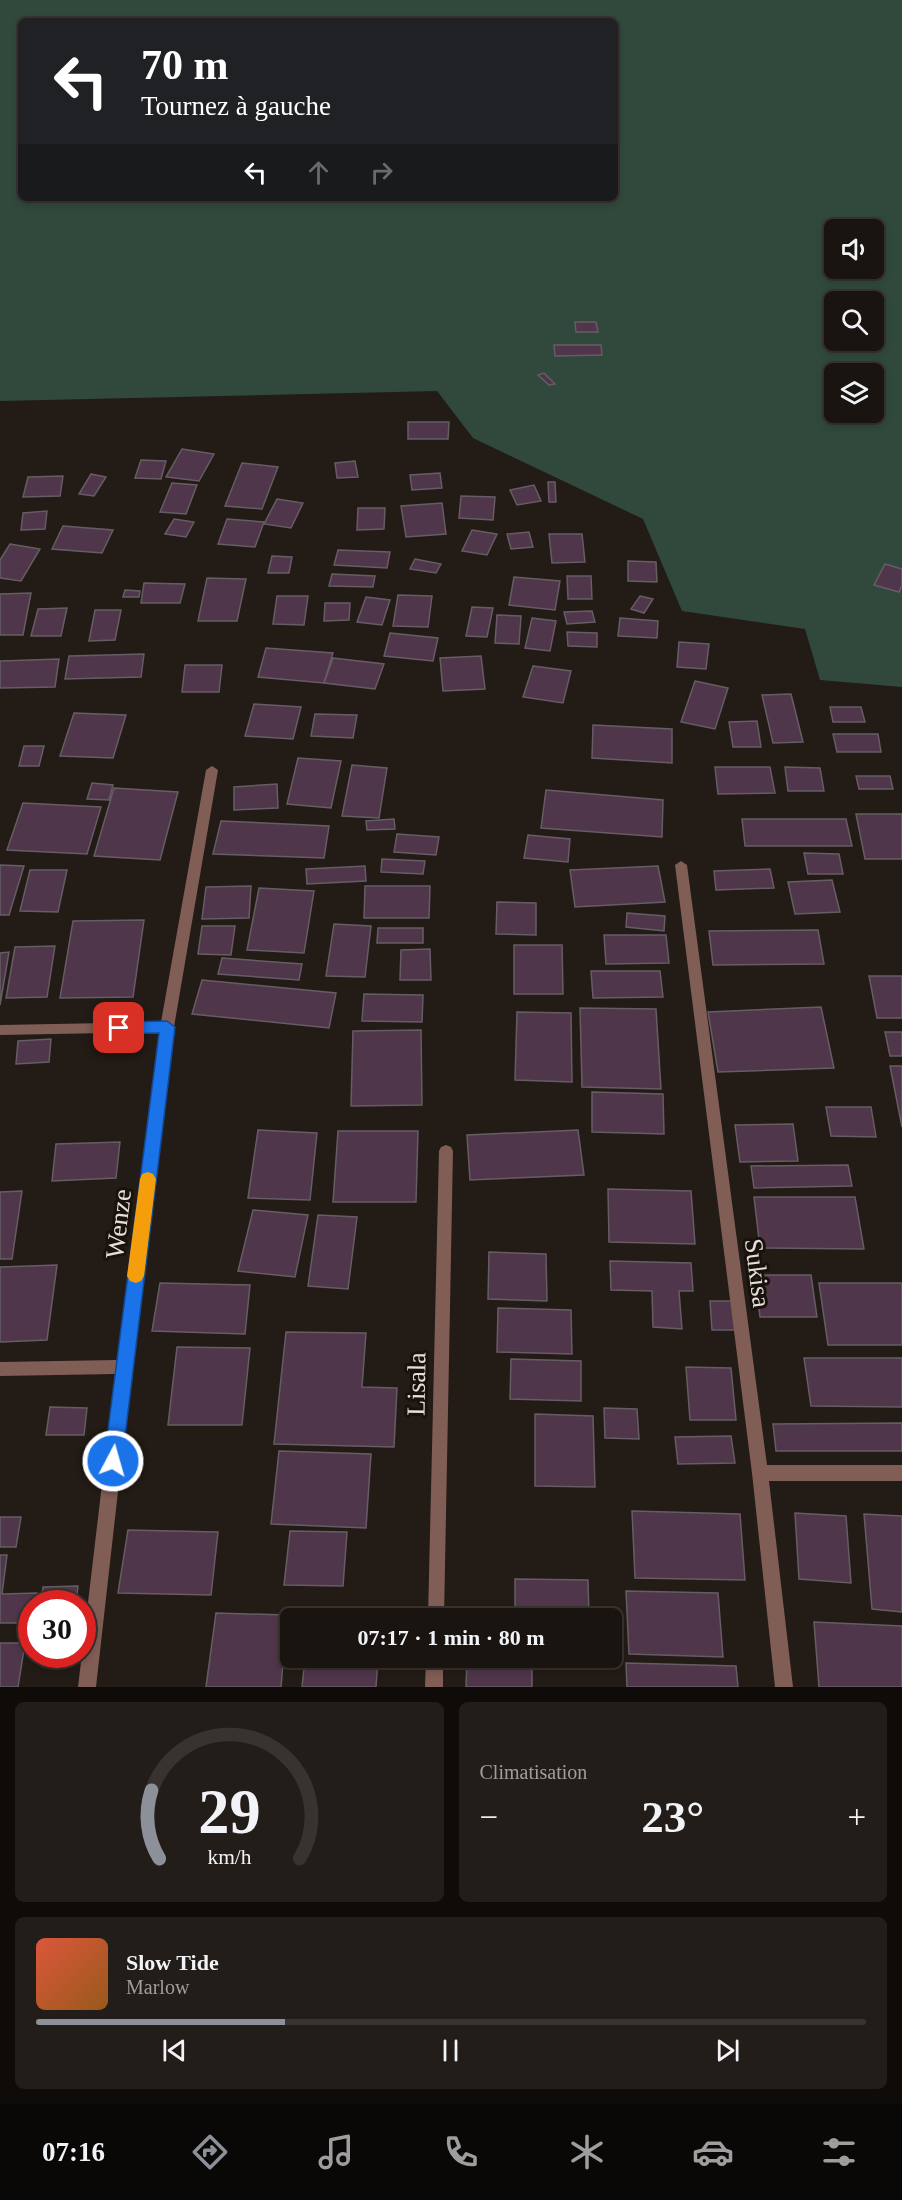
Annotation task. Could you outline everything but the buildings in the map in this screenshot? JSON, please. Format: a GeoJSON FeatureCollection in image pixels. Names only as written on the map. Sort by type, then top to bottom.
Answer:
{"type":"FeatureCollection","features":[{"type":"Feature","properties":{"kind":"street","name":"Wenze"},"geometry":{"type":"LineString","coordinates":[[87,1687],[167,1027],[212,770]]}},
{"type":"Feature","properties":{"kind":"street","name":"Sukisa"},"geometry":{"type":"LineString","coordinates":[[681,865],[760,1473],[784,1687]]}},
{"type":"Feature","properties":{"kind":"street"},"geometry":{"type":"LineString","coordinates":[[0,1030],[167,1027]]}},
{"type":"Feature","properties":{"kind":"street","name":"Lisala"},"geometry":{"type":"LineString","coordinates":[[436,1608],[446,1150]]}},
{"type":"Feature","properties":{"kind":"street"},"geometry":{"type":"LineString","coordinates":[[0,1369],[124,1367]]}},
{"type":"Feature","properties":{"kind":"street"},"geometry":{"type":"LineString","coordinates":[[760,1473],[902,1473]]}},
{"type":"Feature","properties":{"kind":"street"},"geometry":{"type":"LineString","coordinates":[[434,1687],[435,1668]]}},
{"type":"Feature","properties":{"kind":"green space"},"geometry":{"type":"Polygon","coordinates":[[[0,0],[902,0],[902,687],[820,680],[805,629],[682,611],[643,519],[473,438],[437,391],[0,401],[0,0]]]}},
{"type":"Feature","properties":{"kind":"slow traffic"},"geometry":{"type":"LineString","coordinates":[[136,1276],[148,1179]]}},
{"type":"Feature","properties":{"kind":"route"},"geometry":{"type":"LineString","coordinates":[[113,1461],[167,1027],[119,1028]]}}]}
